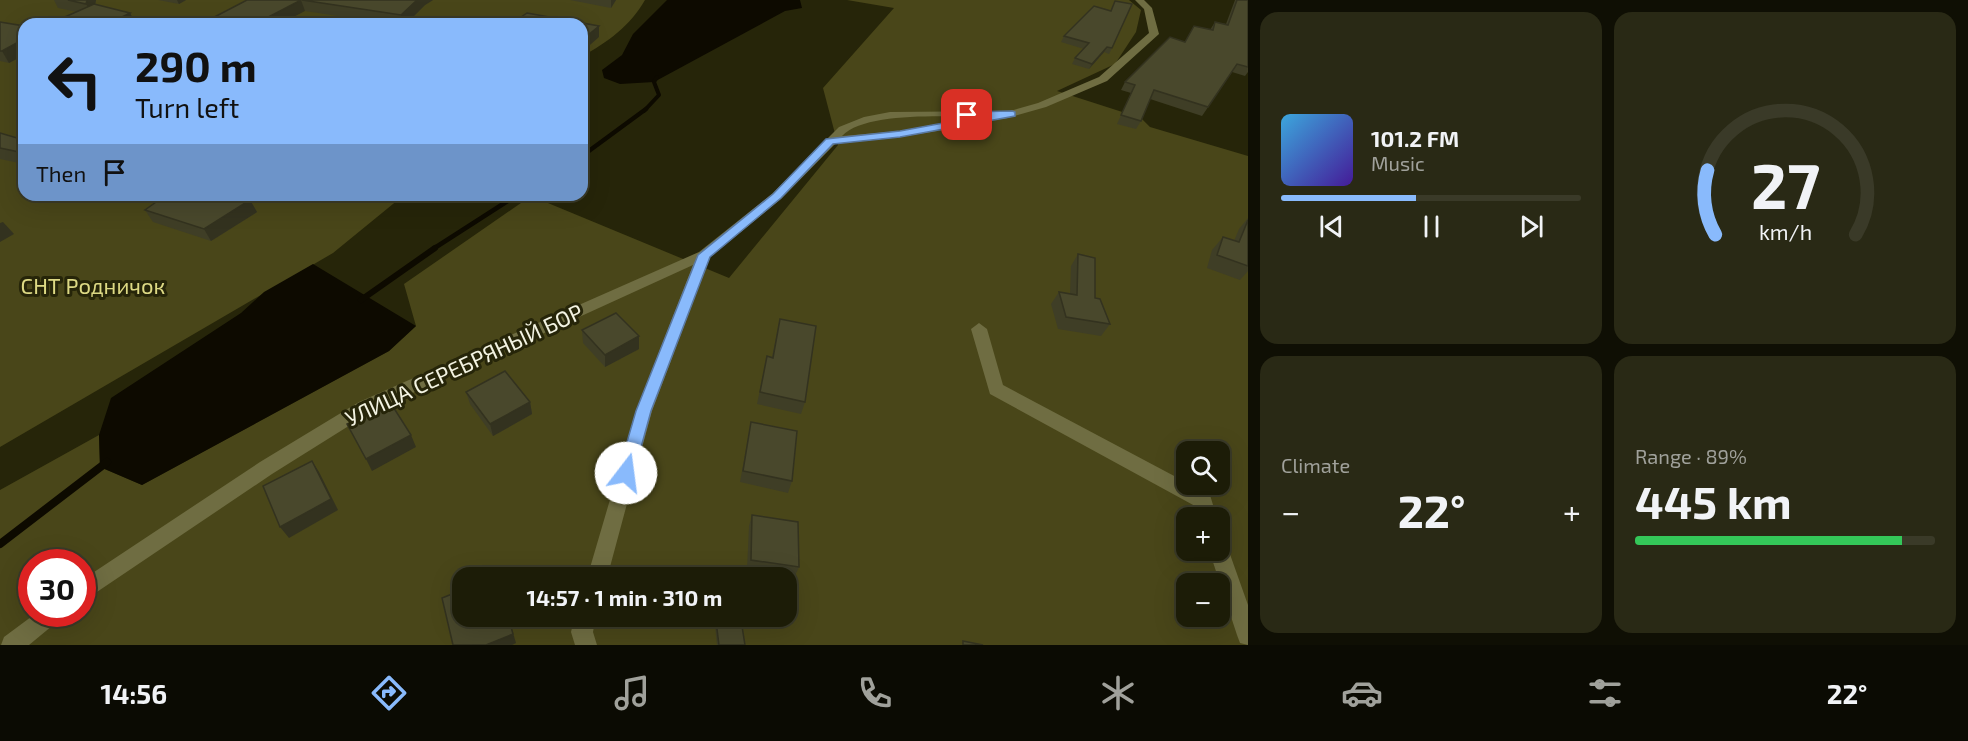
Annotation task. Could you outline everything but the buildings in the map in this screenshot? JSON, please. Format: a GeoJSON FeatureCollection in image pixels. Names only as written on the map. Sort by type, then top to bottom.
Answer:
{"type":"FeatureCollection","features":[{"type":"Feature","properties":{"kind":"street"},"geometry":{"type":"LineString","coordinates":[[830,141],[900,134],[1012,114],[1042,105],[1103,79],[1154,34],[1148,8],[1139,0]]}},
{"type":"Feature","properties":{"kind":"street","name":"УЛИЦА СЕРЕБРЯНЫЙ БОР"},"geometry":{"type":"LineString","coordinates":[[96,583],[266,468],[365,407],[704,255],[777,196],[830,141],[851,125],[890,115],[1012,114]]}},
{"type":"Feature","properties":{"kind":"street"},"geometry":{"type":"LineString","coordinates":[[600,567],[644,411],[704,255]]}},
{"type":"Feature","properties":{"kind":"street"},"geometry":{"type":"LineString","coordinates":[[979,329],[996,389],[1203,501],[1205,507]]}},
{"type":"Feature","properties":{"kind":"street"},"geometry":{"type":"LineString","coordinates":[[1223,561],[1248,635]]}},
{"type":"Feature","properties":{"kind":"street"},"geometry":{"type":"LineString","coordinates":[[12,645],[35,627]]}},
{"type":"Feature","properties":{"kind":"green space","name":"СНТ Родничок"},"geometry":{"type":"Polygon","coordinates":[[[0,0],[645,0],[618,32],[588,52],[588,18],[18,18],[18,201],[397,201],[333,253],[0,447],[0,0]]]}},
{"type":"Feature","properties":{"kind":"green space"},"geometry":{"type":"Polygon","coordinates":[[[847,0],[1129,0],[1141,10],[1136,32],[1115,64],[1057,91],[1141,118],[1150,127],[1248,156],[1248,645],[0,645],[0,490],[99,435],[100,467],[142,485],[389,351],[416,326],[404,284],[524,201],[543,201],[729,278],[838,145],[823,88],[894,8],[847,0]]]}},
{"type":"Feature","properties":{"kind":"shaded area"},"geometry":{"type":"Polygon","coordinates":[[[667,0],[800,0],[802,8],[785,11],[654,82],[620,84],[604,78],[602,70],[622,55],[633,34],[667,0]]]}},
{"type":"Feature","properties":{"kind":"shaded area"},"geometry":{"type":"Polygon","coordinates":[[[313,264],[416,326],[389,351],[142,485],[100,467],[99,435],[111,398],[241,313],[264,292],[313,264]]]}},
{"type":"Feature","properties":{"kind":"waterway"},"geometry":{"type":"LineString","coordinates":[[646,109],[659,95],[654,82],[657,77]]}},
{"type":"Feature","properties":{"kind":"waterway"},"geometry":{"type":"LineString","coordinates":[[588,152],[646,109]]}},
{"type":"Feature","properties":{"kind":"waterway"},"geometry":{"type":"LineString","coordinates":[[433,249],[508,201]]}},
{"type":"Feature","properties":{"kind":"waterway"},"geometry":{"type":"LineString","coordinates":[[361,300],[435,248]]}},
{"type":"Feature","properties":{"kind":"waterway"},"geometry":{"type":"LineString","coordinates":[[0,544],[107,462]]}},
{"type":"Feature","properties":{"kind":"route"},"geometry":{"type":"LineString","coordinates":[[626,473],[644,411],[704,255],[726,240],[777,196],[830,141],[900,134],[1012,114],[967,115]]}}]}
